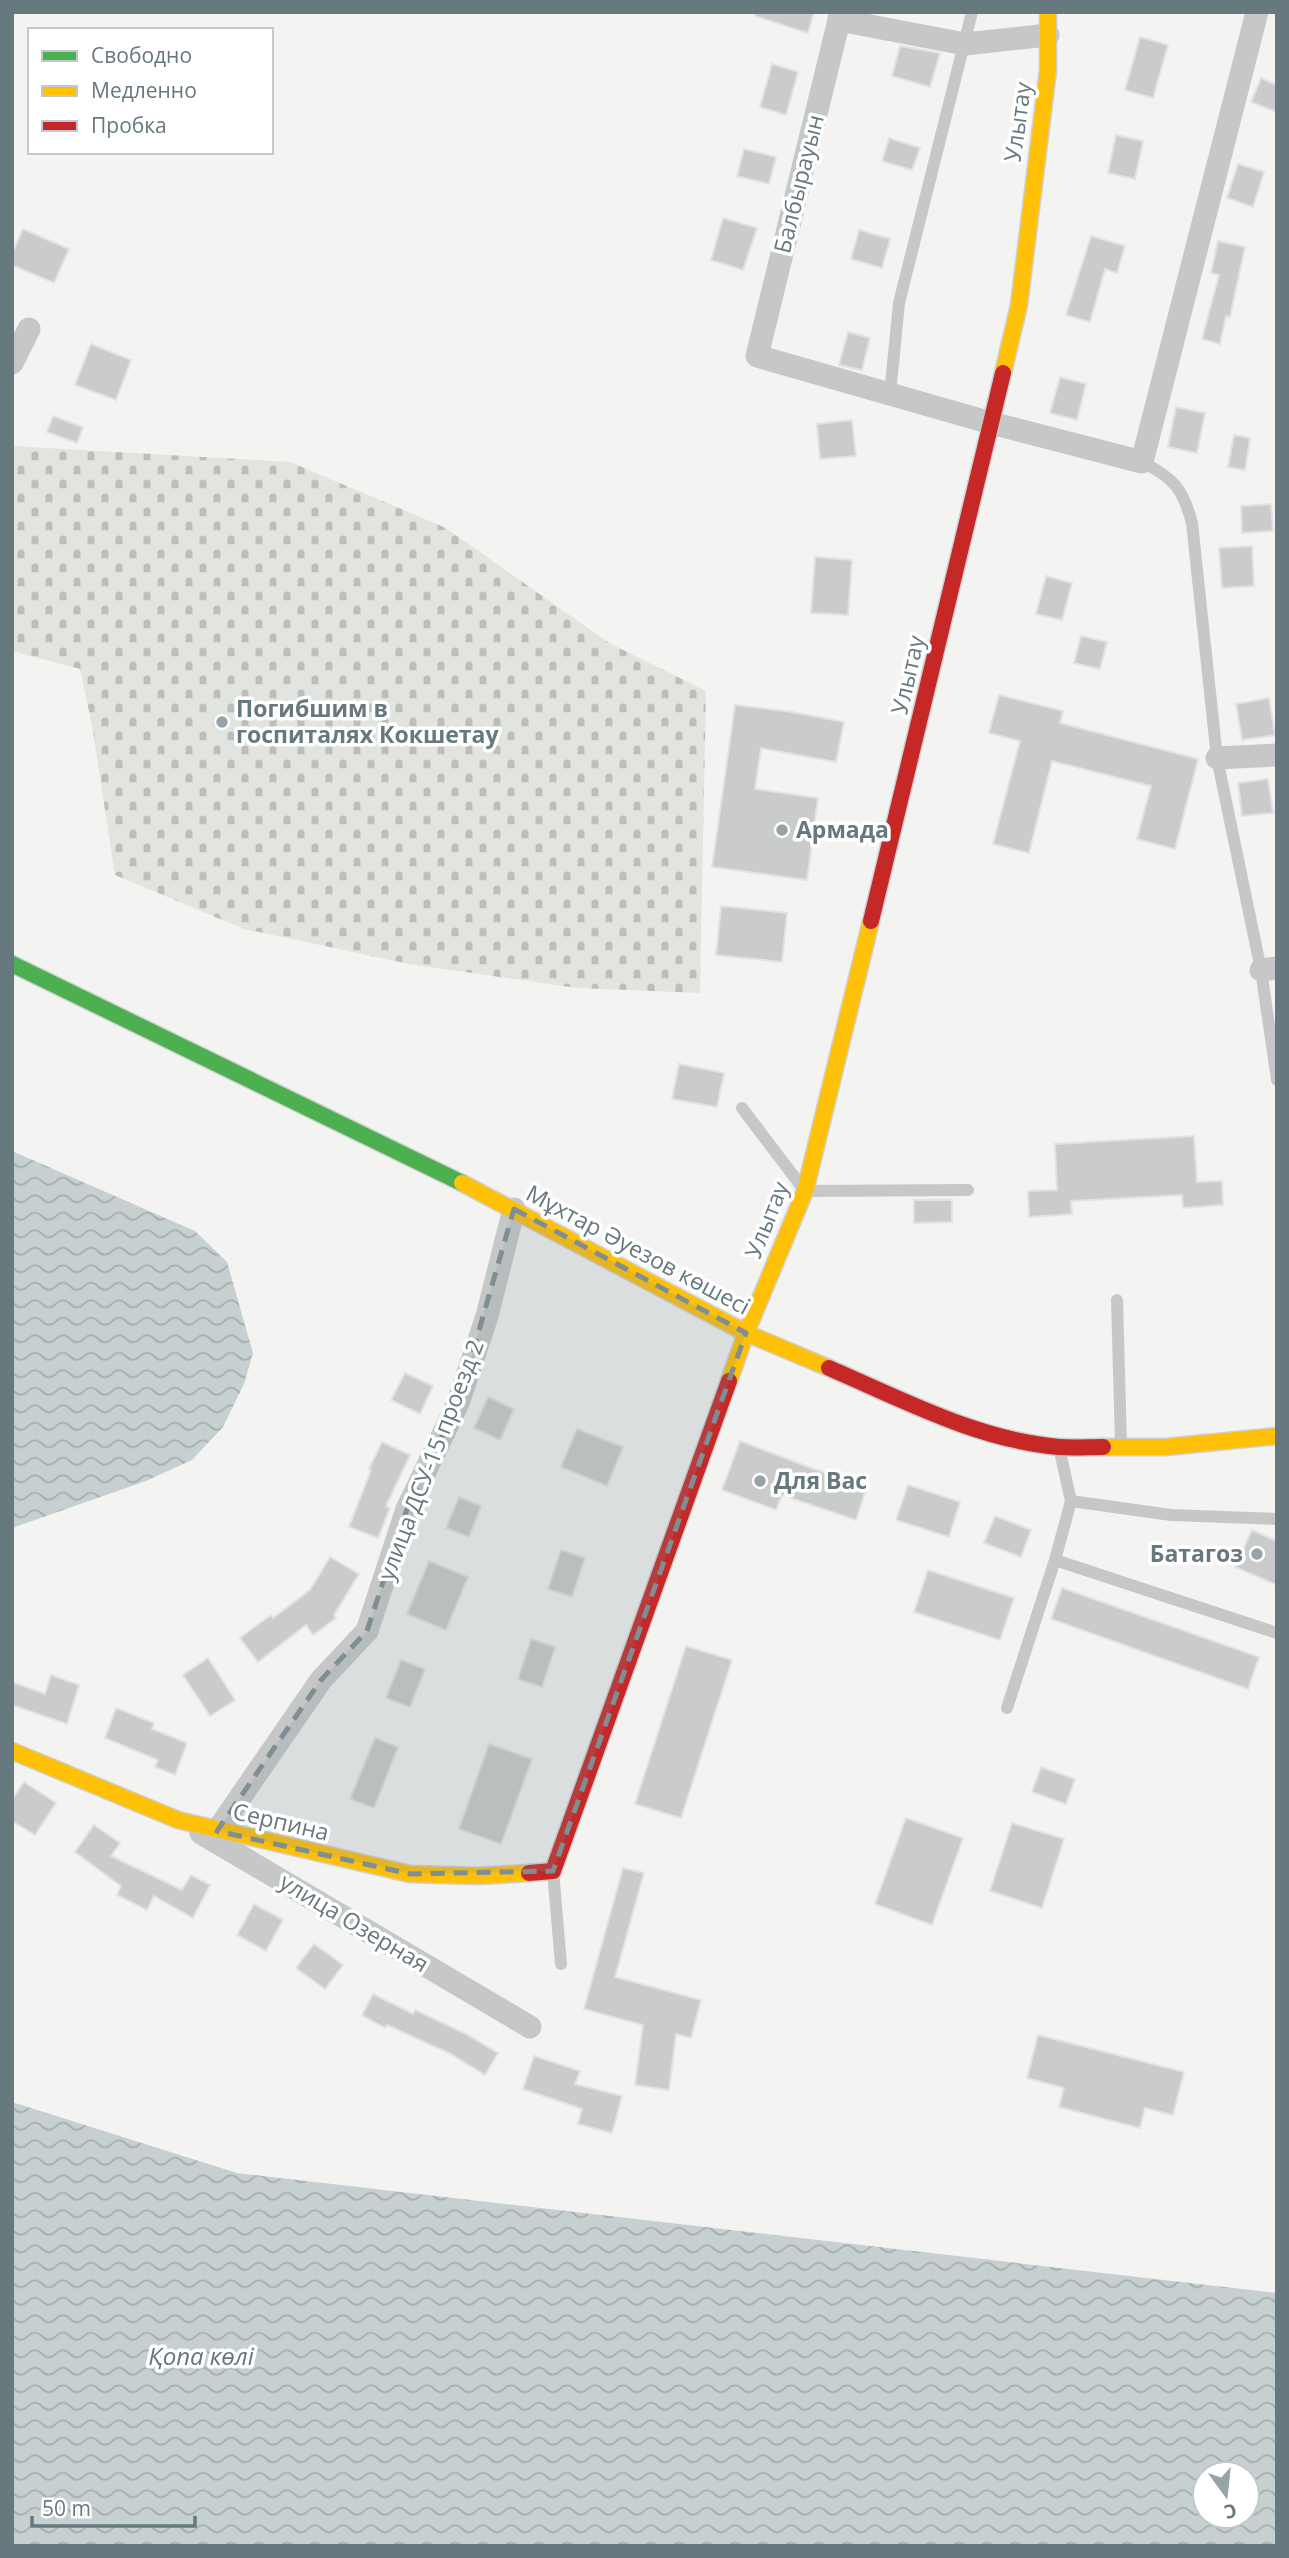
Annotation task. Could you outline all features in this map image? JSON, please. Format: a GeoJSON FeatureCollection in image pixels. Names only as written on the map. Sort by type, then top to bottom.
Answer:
{"type":"FeatureCollection","features":[{"type":"Feature","properties":{"kind":"street"},"geometry":{"type":"LineString","coordinates":[[890,394],[1142,462],[1256,12]]}},
{"type":"Feature","properties":{"kind":"street"},"geometry":{"type":"LineString","coordinates":[[840,16],[965,44],[1048,24]]}},
{"type":"Feature","properties":{"kind":"street","name":"Балбырауын"},"geometry":{"type":"LineString","coordinates":[[840,16],[757,356],[890,394]]}},
{"type":"Feature","properties":{"kind":"street","name":"Улытау"},"geometry":{"type":"LineString","coordinates":[[746,1334],[805,1191],[1019,305],[1048,70],[1048,24]]}},
{"type":"Feature","properties":{"kind":"street"},"geometry":{"type":"LineString","coordinates":[[12,363],[29,329]]}},
{"type":"Feature","properties":{"kind":"street"},"geometry":{"type":"LineString","coordinates":[[1217,758],[1277,755]]}},
{"type":"Feature","properties":{"kind":"street","name":"Мұхтар Әуезов көшесі"},"geometry":{"type":"LineString","coordinates":[[12,964],[514,1209],[746,1334],[950,1420],[1004,1437],[1059,1447],[1166,1447],[1277,1436]]}},
{"type":"Feature","properties":{"kind":"street","name":"улица ДСУ-15 проезд 2"},"geometry":{"type":"LineString","coordinates":[[217,1831],[321,1680],[367,1631],[407,1509],[458,1403],[487,1316],[514,1209]]}},
{"type":"Feature","properties":{"kind":"street"},"geometry":{"type":"LineString","coordinates":[[553,1871],[746,1334]]}},
{"type":"Feature","properties":{"kind":"street","name":"Серпина"},"geometry":{"type":"LineString","coordinates":[[12,1751],[178,1820],[410,1874],[478,1876],[553,1871]]}},
{"type":"Feature","properties":{"kind":"street","name":"улица Озерная"},"geometry":{"type":"LineString","coordinates":[[178,1820],[530,2027]]}},
{"type":"Feature","properties":{"kind":"lane"},"geometry":{"type":"LineString","coordinates":[[890,394],[899,303],[972,12]]}},
{"type":"Feature","properties":{"kind":"lane"},"geometry":{"type":"LineString","coordinates":[[1142,462],[1162,472],[1176,484],[1189,513],[1217,758],[1269,969],[1277,1080]]}},
{"type":"Feature","properties":{"kind":"lane"},"geometry":{"type":"LineString","coordinates":[[742,1108],[805,1191],[968,1191]]}},
{"type":"Feature","properties":{"kind":"lane"},"geometry":{"type":"LineString","coordinates":[[1117,1300],[1121,1448]]}},
{"type":"Feature","properties":{"kind":"lane"},"geometry":{"type":"LineString","coordinates":[[1007,1707],[1055,1560],[1071,1501],[1059,1447]]}},
{"type":"Feature","properties":{"kind":"lane"},"geometry":{"type":"LineString","coordinates":[[1071,1501],[1171,1515],[1277,1519]]}},
{"type":"Feature","properties":{"kind":"lane"},"geometry":{"type":"LineString","coordinates":[[1055,1560],[1277,1633]]}},
{"type":"Feature","properties":{"kind":"lane"},"geometry":{"type":"LineString","coordinates":[[553,1871],[561,1964]]}},
{"type":"Feature","properties":{"kind":"highlighted area"},"geometry":{"type":"Polygon","coordinates":[[[514,1209],[746,1333],[553,1871],[410,1874],[217,1831],[321,1680],[367,1631],[407,1509],[458,1403],[514,1209]]]}},
{"type":"Feature","properties":{"kind":"green space"},"geometry":{"type":"Polygon","coordinates":[[[12,446],[290,462],[446,528],[609,643],[706,691],[700,993],[577,988],[409,964],[244,929],[115,875],[92,725],[80,669],[12,651],[12,446]]]}},
{"type":"Feature","properties":{"kind":"water"},"geometry":{"type":"Polygon","coordinates":[[[12,1151],[195,1231],[227,1262],[253,1353],[244,1384],[223,1427],[192,1460],[146,1481],[12,1528],[12,1151]]]}},
{"type":"Feature","properties":{"kind":"water","name":"Қопа көлі"},"geometry":{"type":"Polygon","coordinates":[[[12,2102],[237,2173],[1277,2293],[1277,2546],[12,2546],[12,2102]]]}},
{"type":"Feature","properties":{"kind":"building"},"geometry":{"type":"Polygon","coordinates":[[[755,12],[814,12],[808,33],[755,16],[755,12]]]}},
{"type":"Feature","properties":{"kind":"building"},"geometry":{"type":"Polygon","coordinates":[[[1140,37],[1168,45],[1153,98],[1125,90],[1140,37]]]}},
{"type":"Feature","properties":{"kind":"building"},"geometry":{"type":"Polygon","coordinates":[[[900,46],[940,53],[930,87],[892,76],[900,46]]]}},
{"type":"Feature","properties":{"kind":"building"},"geometry":{"type":"Polygon","coordinates":[[[772,64],[798,72],[786,115],[760,107],[772,64]]]}},
{"type":"Feature","properties":{"kind":"building"},"geometry":{"type":"Polygon","coordinates":[[[1261,78],[1277,85],[1277,112],[1251,102],[1261,78]]]}},
{"type":"Feature","properties":{"kind":"building"},"geometry":{"type":"Polygon","coordinates":[[[1116,135],[1143,141],[1135,179],[1108,173],[1116,135]]]}},
{"type":"Feature","properties":{"kind":"building"},"geometry":{"type":"Polygon","coordinates":[[[889,138],[920,148],[912,170],[882,161],[889,138]]]}},
{"type":"Feature","properties":{"kind":"building"},"geometry":{"type":"Polygon","coordinates":[[[744,149],[776,157],[769,184],[737,176],[744,149]]]}},
{"type":"Feature","properties":{"kind":"building"},"geometry":{"type":"Polygon","coordinates":[[[1238,164],[1264,172],[1253,207],[1227,198],[1238,164]]]}},
{"type":"Feature","properties":{"kind":"building"},"geometry":{"type":"Polygon","coordinates":[[[723,218],[757,228],[743,270],[711,260],[723,218]]]}},
{"type":"Feature","properties":{"kind":"building"},"geometry":{"type":"Polygon","coordinates":[[[23,229],[69,249],[54,283],[12,265],[12,254],[23,229]]]}},
{"type":"Feature","properties":{"kind":"building"},"geometry":{"type":"Polygon","coordinates":[[[859,230],[890,239],[882,268],[851,259],[859,230]]]}},
{"type":"Feature","properties":{"kind":"building"},"geometry":{"type":"Polygon","coordinates":[[[1091,236],[1125,246],[1117,273],[1105,269],[1090,322],[1066,315],[1091,236]]]}},
{"type":"Feature","properties":{"kind":"building"},"geometry":{"type":"Polygon","coordinates":[[[1218,241],[1245,247],[1230,317],[1226,316],[1220,344],[1202,339],[1219,275],[1211,273],[1218,241]]]}},
{"type":"Feature","properties":{"kind":"building"},"geometry":{"type":"Polygon","coordinates":[[[848,332],[870,338],[862,370],[839,365],[848,332]]]}},
{"type":"Feature","properties":{"kind":"building"},"geometry":{"type":"Polygon","coordinates":[[[91,344],[131,360],[116,400],[75,385],[91,344]]]}},
{"type":"Feature","properties":{"kind":"building"},"geometry":{"type":"Polygon","coordinates":[[[1060,377],[1086,384],[1077,420],[1050,413],[1060,377]]]}},
{"type":"Feature","properties":{"kind":"building"},"geometry":{"type":"Polygon","coordinates":[[[1176,407],[1205,413],[1197,453],[1168,447],[1176,407]]]}},
{"type":"Feature","properties":{"kind":"building"},"geometry":{"type":"Polygon","coordinates":[[[53,416],[83,427],[77,443],[47,432],[53,416]]]}},
{"type":"Feature","properties":{"kind":"building"},"geometry":{"type":"Polygon","coordinates":[[[852,420],[856,456],[820,459],[817,424],[852,420]]]}},
{"type":"Feature","properties":{"kind":"building"},"geometry":{"type":"Polygon","coordinates":[[[1234,435],[1250,438],[1245,470],[1228,467],[1234,435]]]}},
{"type":"Feature","properties":{"kind":"building"},"geometry":{"type":"Polygon","coordinates":[[[1271,504],[1273,531],[1242,533],[1241,506],[1271,504]]]}},
{"type":"Feature","properties":{"kind":"building"},"geometry":{"type":"Polygon","coordinates":[[[1252,546],[1254,586],[1222,588],[1219,548],[1252,546]]]}},
{"type":"Feature","properties":{"kind":"building"},"geometry":{"type":"Polygon","coordinates":[[[815,557],[852,560],[848,615],[811,613],[815,557]]]}},
{"type":"Feature","properties":{"kind":"building"},"geometry":{"type":"Polygon","coordinates":[[[1046,576],[1072,583],[1062,620],[1036,614],[1046,576]]]}},
{"type":"Feature","properties":{"kind":"building"},"geometry":{"type":"Polygon","coordinates":[[[1081,636],[1107,642],[1100,669],[1074,663],[1081,636]]]}},
{"type":"Feature","properties":{"kind":"building"},"geometry":{"type":"Polygon","coordinates":[[[999,695],[1063,711],[1060,723],[1198,759],[1175,849],[1137,839],[1151,786],[1052,761],[1029,853],[993,844],[1020,741],[989,733],[999,695]]]}},
{"type":"Feature","properties":{"kind":"building"},"geometry":{"type":"Polygon","coordinates":[[[1269,698],[1275,735],[1242,740],[1236,704],[1269,698]]]}},
{"type":"Feature","properties":{"kind":"building"},"geometry":{"type":"Polygon","coordinates":[[[735,705],[844,722],[836,762],[761,748],[755,789],[818,798],[807,880],[712,867],[735,705]]]}},
{"type":"Feature","properties":{"kind":"building"},"geometry":{"type":"Polygon","coordinates":[[[1268,779],[1273,813],[1242,816],[1238,783],[1268,779]]]}},
{"type":"Feature","properties":{"kind":"building"},"geometry":{"type":"Polygon","coordinates":[[[721,906],[787,913],[782,962],[716,955],[721,906]]]}},
{"type":"Feature","properties":{"kind":"building"},"geometry":{"type":"Polygon","coordinates":[[[679,1064],[724,1073],[717,1107],[672,1099],[679,1064]]]}},
{"type":"Feature","properties":{"kind":"building"},"geometry":{"type":"Polygon","coordinates":[[[1194,1136],[1197,1182],[1222,1181],[1223,1205],[1183,1208],[1182,1195],[1071,1201],[1072,1214],[1029,1217],[1028,1191],[1057,1190],[1055,1144],[1194,1136]]]}},
{"type":"Feature","properties":{"kind":"building"},"geometry":{"type":"Polygon","coordinates":[[[914,1200],[952,1200],[952,1222],[914,1223],[914,1200]]]}},
{"type":"Feature","properties":{"kind":"building"},"geometry":{"type":"Polygon","coordinates":[[[405,1373],[433,1386],[420,1414],[391,1400],[405,1373]]]}},
{"type":"Feature","properties":{"kind":"building"},"geometry":{"type":"Polygon","coordinates":[[[488,1397],[514,1409],[500,1440],[474,1428],[488,1397]]]}},
{"type":"Feature","properties":{"kind":"building"},"geometry":{"type":"Polygon","coordinates":[[[577,1429],[623,1447],[607,1486],[561,1467],[577,1429]]]}},
{"type":"Feature","properties":{"kind":"building"},"geometry":{"type":"Polygon","coordinates":[[[740,1441],[867,1486],[856,1520],[782,1495],[776,1510],[722,1490],[740,1441]]]}},
{"type":"Feature","properties":{"kind":"building"},"geometry":{"type":"Polygon","coordinates":[[[382,1442],[410,1455],[386,1506],[390,1508],[378,1538],[349,1527],[371,1470],[369,1469],[382,1442]]]}},
{"type":"Feature","properties":{"kind":"building"},"geometry":{"type":"Polygon","coordinates":[[[908,1485],[960,1502],[949,1537],[896,1520],[908,1485]]]}},
{"type":"Feature","properties":{"kind":"building"},"geometry":{"type":"Polygon","coordinates":[[[459,1497],[481,1506],[469,1537],[446,1528],[459,1497]]]}},
{"type":"Feature","properties":{"kind":"building"},"geometry":{"type":"Polygon","coordinates":[[[995,1516],[1031,1530],[1021,1557],[984,1543],[995,1516]]]}},
{"type":"Feature","properties":{"kind":"building"},"geometry":{"type":"Polygon","coordinates":[[[1252,1530],[1277,1541],[1277,1585],[1235,1567],[1252,1530]]]}},
{"type":"Feature","properties":{"kind":"building"},"geometry":{"type":"Polygon","coordinates":[[[561,1550],[585,1558],[572,1597],[548,1589],[561,1550]]]}},
{"type":"Feature","properties":{"kind":"building"},"geometry":{"type":"Polygon","coordinates":[[[330,1557],[359,1574],[334,1615],[336,1618],[313,1635],[306,1625],[258,1662],[240,1638],[271,1615],[273,1618],[310,1590],[330,1557]]]}},
{"type":"Feature","properties":{"kind":"building"},"geometry":{"type":"Polygon","coordinates":[[[429,1561],[468,1577],[446,1630],[407,1614],[429,1561]]]}},
{"type":"Feature","properties":{"kind":"building"},"geometry":{"type":"Polygon","coordinates":[[[928,1570],[1014,1598],[1000,1640],[914,1612],[928,1570]]]}},
{"type":"Feature","properties":{"kind":"building"},"geometry":{"type":"Polygon","coordinates":[[[1062,1588],[1259,1657],[1248,1689],[1051,1619],[1062,1588]]]}},
{"type":"Feature","properties":{"kind":"building"},"geometry":{"type":"Polygon","coordinates":[[[531,1639],[555,1647],[542,1687],[518,1679],[531,1639]]]}},
{"type":"Feature","properties":{"kind":"building"},"geometry":{"type":"Polygon","coordinates":[[[686,1646],[732,1660],[681,1818],[635,1804],[686,1646]]]}},
{"type":"Feature","properties":{"kind":"building"},"geometry":{"type":"Polygon","coordinates":[[[208,1658],[235,1700],[210,1716],[183,1675],[208,1658]]]}},
{"type":"Feature","properties":{"kind":"building"},"geometry":{"type":"Polygon","coordinates":[[[401,1660],[425,1669],[410,1707],[386,1698],[401,1660]]]}},
{"type":"Feature","properties":{"kind":"building"},"geometry":{"type":"Polygon","coordinates":[[[51,1675],[79,1685],[67,1724],[12,1705],[12,1682],[45,1694],[51,1675]]]}},
{"type":"Feature","properties":{"kind":"building"},"geometry":{"type":"Polygon","coordinates":[[[116,1708],[154,1723],[152,1729],[187,1743],[175,1775],[155,1767],[158,1760],[105,1738],[116,1708]]]}},
{"type":"Feature","properties":{"kind":"building"},"geometry":{"type":"Polygon","coordinates":[[[375,1738],[398,1747],[374,1808],[350,1799],[375,1738]]]}},
{"type":"Feature","properties":{"kind":"building"},"geometry":{"type":"Polygon","coordinates":[[[489,1744],[532,1759],[501,1844],[459,1829],[489,1744]]]}},
{"type":"Feature","properties":{"kind":"building"},"geometry":{"type":"Polygon","coordinates":[[[1041,1767],[1075,1779],[1066,1804],[1032,1792],[1041,1767]]]}},
{"type":"Feature","properties":{"kind":"building"},"geometry":{"type":"Polygon","coordinates":[[[24,1782],[56,1803],[35,1835],[12,1821],[12,1800],[24,1782]]]}},
{"type":"Feature","properties":{"kind":"building"},"geometry":{"type":"Polygon","coordinates":[[[906,1818],[963,1838],[932,1925],[875,1904],[906,1818]]]}},
{"type":"Feature","properties":{"kind":"building"},"geometry":{"type":"Polygon","coordinates":[[[1012,1823],[1064,1839],[1042,1908],[990,1891],[1012,1823]]]}},
{"type":"Feature","properties":{"kind":"building"},"geometry":{"type":"Polygon","coordinates":[[[94,1825],[120,1843],[111,1856],[182,1890],[191,1875],[210,1885],[193,1918],[154,1896],[147,1910],[117,1895],[121,1886],[75,1852],[94,1825]]]}},
{"type":"Feature","properties":{"kind":"building"},"geometry":{"type":"Polygon","coordinates":[[[623,1868],[644,1873],[615,1977],[701,2000],[691,2038],[676,2034],[669,2090],[635,2085],[643,2025],[584,2009],[623,1868]]]}},
{"type":"Feature","properties":{"kind":"building"},"geometry":{"type":"Polygon","coordinates":[[[254,1904],[283,1920],[266,1951],[237,1935],[254,1904]]]}},
{"type":"Feature","properties":{"kind":"building"},"geometry":{"type":"Polygon","coordinates":[[[314,1944],[343,1965],[325,1989],[296,1968],[314,1944]]]}},
{"type":"Feature","properties":{"kind":"building"},"geometry":{"type":"Polygon","coordinates":[[[373,1994],[413,2014],[415,2010],[466,2034],[498,2053],[485,2075],[449,2053],[387,2025],[385,2028],[362,2015],[373,1994]]]}},
{"type":"Feature","properties":{"kind":"building"},"geometry":{"type":"Polygon","coordinates":[[[1038,2035],[1184,2072],[1173,2115],[1145,2108],[1140,2128],[1059,2107],[1064,2088],[1027,2078],[1038,2035]]]}},
{"type":"Feature","properties":{"kind":"building"},"geometry":{"type":"Polygon","coordinates":[[[534,2056],[580,2071],[575,2084],[622,2096],[612,2133],[578,2124],[582,2109],[523,2089],[534,2056]]]}},
{"type":"Feature","properties":{"kind":"traffic: fast"},"geometry":{"type":"LineString","coordinates":[[12,964],[462,1183]]}},
{"type":"Feature","properties":{"kind":"traffic: slow"},"geometry":{"type":"LineString","coordinates":[[1003,373],[1019,305],[1048,70],[1048,12]]}},
{"type":"Feature","properties":{"kind":"traffic: slow"},"geometry":{"type":"LineString","coordinates":[[729,1381],[805,1191],[871,921]]}},
{"type":"Feature","properties":{"kind":"traffic: slow"},"geometry":{"type":"LineString","coordinates":[[462,1183],[746,1333],[829,1368]]}},
{"type":"Feature","properties":{"kind":"traffic: slow"},"geometry":{"type":"LineString","coordinates":[[1103,1447],[1166,1447],[1277,1436]]}},
{"type":"Feature","properties":{"kind":"traffic: slow"},"geometry":{"type":"LineString","coordinates":[[12,1751],[178,1820],[410,1874],[478,1876],[529,1873]]}},
{"type":"Feature","properties":{"kind":"traffic: jam"},"geometry":{"type":"LineString","coordinates":[[871,921],[1003,373]]}},
{"type":"Feature","properties":{"kind":"traffic: jam"},"geometry":{"type":"LineString","coordinates":[[829,1368],[941,1417],[999,1436],[1059,1447],[1103,1447]]}},
{"type":"Feature","properties":{"kind":"traffic: jam"},"geometry":{"type":"LineString","coordinates":[[529,1873],[553,1871],[729,1381]]}},
{"type":"Feature","properties":{"kind":"place","name":"Погибшим в госпиталях Кокшетау"},"geometry":{"type":"Point","coordinates":[222,722]}},
{"type":"Feature","properties":{"kind":"place","name":"Армада"},"geometry":{"type":"Point","coordinates":[782,830]}},
{"type":"Feature","properties":{"kind":"place","name":"Для Вас"},"geometry":{"type":"Point","coordinates":[760,1481]}},
{"type":"Feature","properties":{"kind":"place","name":"Батагоз"},"geometry":{"type":"Point","coordinates":[1257,1554]}}]}
